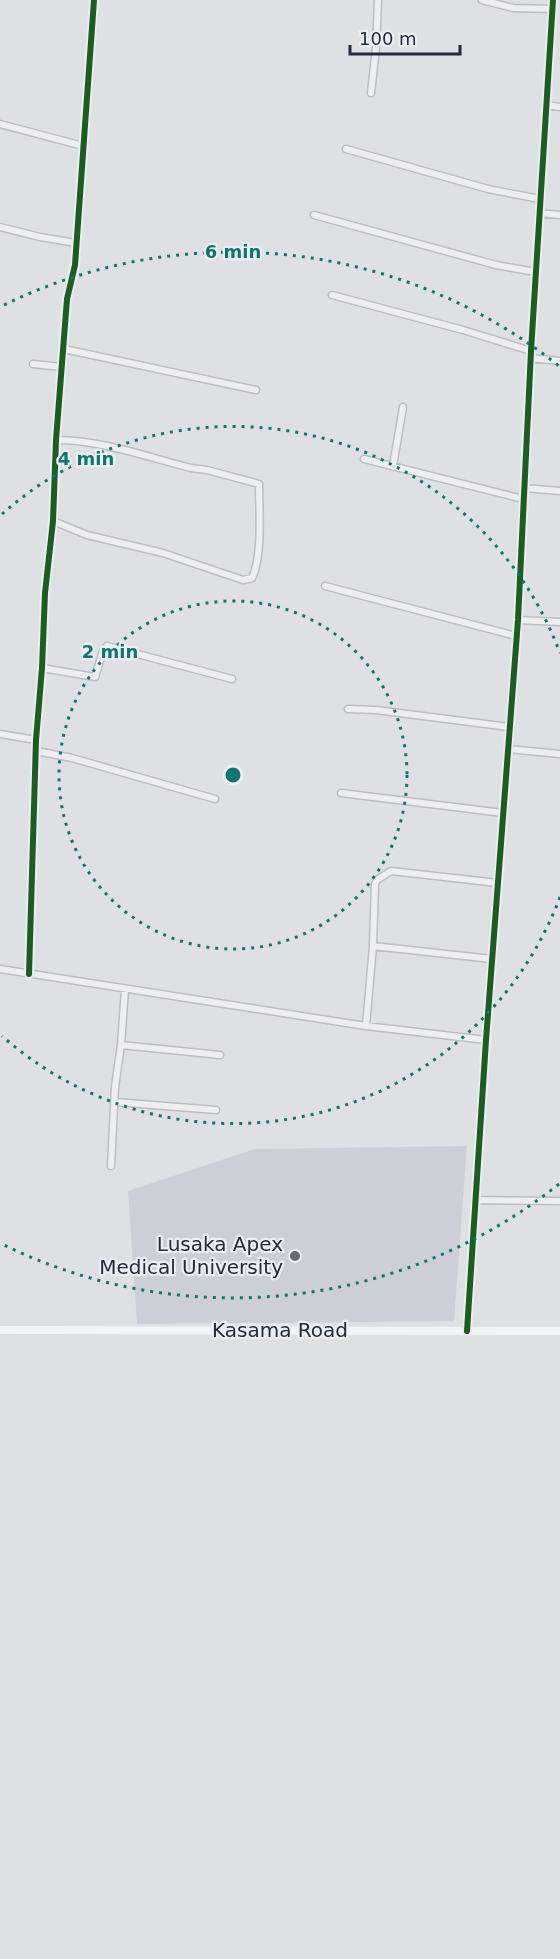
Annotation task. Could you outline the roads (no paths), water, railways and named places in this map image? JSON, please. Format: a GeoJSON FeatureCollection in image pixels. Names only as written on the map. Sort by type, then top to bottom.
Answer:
{"type":"FeatureCollection","features":[{"type":"Feature","properties":{"kind":"street"},"geometry":{"type":"LineString","coordinates":[[29,974],[36,740],[45,593],[53,520],[56,440],[67,298],[75,265],[94,0]]}},
{"type":"Feature","properties":{"kind":"street"},"geometry":{"type":"LineString","coordinates":[[371,93],[378,0]]}},
{"type":"Feature","properties":{"kind":"street"},"geometry":{"type":"LineString","coordinates":[[482,0],[513,8],[552,9]]}},
{"type":"Feature","properties":{"kind":"street"},"geometry":{"type":"LineString","coordinates":[[467,1330],[486,1040],[518,620],[530,354],[553,0]]}},
{"type":"Feature","properties":{"kind":"street"},"geometry":{"type":"LineString","coordinates":[[546,105],[560,107]]}},
{"type":"Feature","properties":{"kind":"street"},"geometry":{"type":"LineString","coordinates":[[0,124],[83,146]]}},
{"type":"Feature","properties":{"kind":"street"},"geometry":{"type":"LineString","coordinates":[[346,149],[488,189],[540,199]]}},
{"type":"Feature","properties":{"kind":"street"},"geometry":{"type":"LineString","coordinates":[[539,213],[560,215]]}},
{"type":"Feature","properties":{"kind":"street"},"geometry":{"type":"LineString","coordinates":[[314,215],[496,265],[536,272]]}},
{"type":"Feature","properties":{"kind":"street"},"geometry":{"type":"LineString","coordinates":[[0,227],[76,243]]}},
{"type":"Feature","properties":{"kind":"street"},"geometry":{"type":"LineString","coordinates":[[332,295],[445,325],[530,354],[560,361]]}},
{"type":"Feature","properties":{"kind":"street"},"geometry":{"type":"LineString","coordinates":[[64,349],[256,390]]}},
{"type":"Feature","properties":{"kind":"street"},"geometry":{"type":"LineString","coordinates":[[33,364],[62,367]]}},
{"type":"Feature","properties":{"kind":"street"},"geometry":{"type":"LineString","coordinates":[[393,466],[403,407]]}},
{"type":"Feature","properties":{"kind":"street"},"geometry":{"type":"LineString","coordinates":[[53,520],[87,535],[163,553],[243,580],[252,579],[256,571],[259,484],[92,443],[56,440]]}},
{"type":"Feature","properties":{"kind":"street"},"geometry":{"type":"LineString","coordinates":[[364,459],[523,499]]}},
{"type":"Feature","properties":{"kind":"street"},"geometry":{"type":"LineString","coordinates":[[524,488],[560,491]]}},
{"type":"Feature","properties":{"kind":"street"},"geometry":{"type":"LineString","coordinates":[[325,586],[516,636]]}},
{"type":"Feature","properties":{"kind":"street"},"geometry":{"type":"LineString","coordinates":[[518,620],[560,622]]}},
{"type":"Feature","properties":{"kind":"street"},"geometry":{"type":"LineString","coordinates":[[42,668],[95,677],[103,651],[107,646],[232,679]]}},
{"type":"Feature","properties":{"kind":"street"},"geometry":{"type":"LineString","coordinates":[[348,709],[509,727]]}},
{"type":"Feature","properties":{"kind":"street"},"geometry":{"type":"LineString","coordinates":[[0,734],[36,740]]}},
{"type":"Feature","properties":{"kind":"street"},"geometry":{"type":"LineString","coordinates":[[508,749],[560,754]]}},
{"type":"Feature","properties":{"kind":"street"},"geometry":{"type":"LineString","coordinates":[[36,751],[72,758],[215,799]]}},
{"type":"Feature","properties":{"kind":"street"},"geometry":{"type":"LineString","coordinates":[[341,793],[503,813]]}},
{"type":"Feature","properties":{"kind":"street"},"geometry":{"type":"LineString","coordinates":[[366,1026],[374,946],[375,884],[377,880],[391,871],[498,884]]}},
{"type":"Feature","properties":{"kind":"street"},"geometry":{"type":"LineString","coordinates":[[374,946],[492,959]]}},
{"type":"Feature","properties":{"kind":"street"},"geometry":{"type":"LineString","coordinates":[[0,969],[366,1026],[486,1040]]}},
{"type":"Feature","properties":{"kind":"street"},"geometry":{"type":"LineString","coordinates":[[111,1166],[115,1087],[125,989]]}},
{"type":"Feature","properties":{"kind":"street"},"geometry":{"type":"LineString","coordinates":[[121,1045],[220,1055]]}},
{"type":"Feature","properties":{"kind":"street"},"geometry":{"type":"LineString","coordinates":[[115,1102],[216,1110]]}},
{"type":"Feature","properties":{"kind":"street"},"geometry":{"type":"LineString","coordinates":[[475,1200],[560,1201]]}},
{"type":"Feature","properties":{"kind":"street","name":"Kasama Road"},"geometry":{"type":"LineString","coordinates":[[0,1330],[560,1331]]}},
{"type":"Feature","properties":{"kind":"place","name":"Lusaka Apex Medical University"},"geometry":{"type":"Point","coordinates":[295,1256]}}]}
